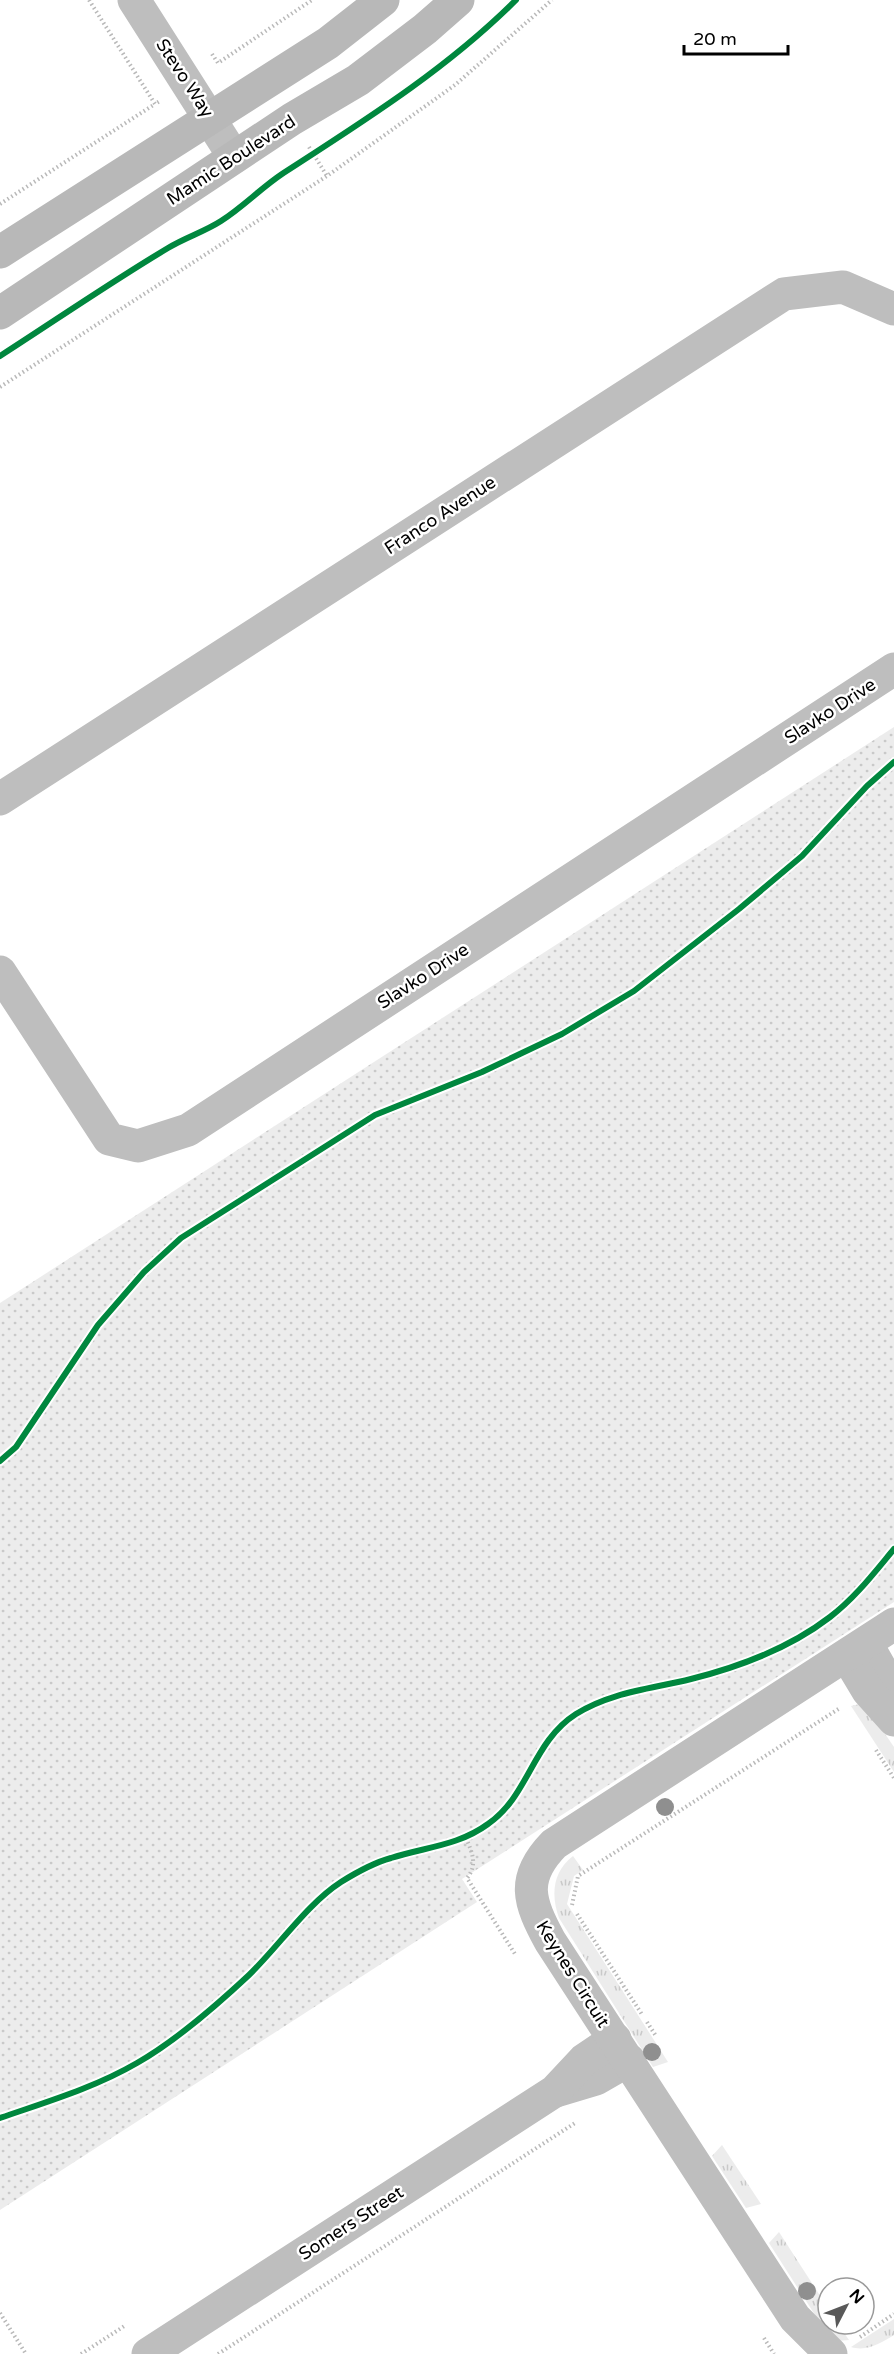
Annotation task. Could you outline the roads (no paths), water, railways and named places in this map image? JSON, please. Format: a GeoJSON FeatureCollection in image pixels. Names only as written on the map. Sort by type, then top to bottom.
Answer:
{"type":"FeatureCollection","features":[{"type":"Feature","properties":{"kind":"street","name":"Stevo Way"},"geometry":{"type":"LineString","coordinates":[[134,0],[234,157]]}},
{"type":"Feature","properties":{"kind":"street"},"geometry":{"type":"LineString","coordinates":[[0,252],[328,43],[383,0]]}},
{"type":"Feature","properties":{"kind":"street","name":"Mamic Boulevard"},"geometry":{"type":"LineString","coordinates":[[0,313],[292,119],[358,80],[425,29],[458,0]]}},
{"type":"Feature","properties":{"kind":"street","name":"Franco Avenue"},"geometry":{"type":"LineString","coordinates":[[0,799],[784,294],[843,287],[894,309]]}},
{"type":"Feature","properties":{"kind":"street","name":"Slavko Drive"},"geometry":{"type":"LineString","coordinates":[[0,972],[109,1138],[138,1146],[188,1130],[894,669]]}},
{"type":"Feature","properties":{"kind":"street","name":"Keynes Circuit"},"geometry":{"type":"LineString","coordinates":[[807,2354],[795,2318],[536,1916],[531,1899],[530,1881],[536,1865],[554,1844],[894,1624]]}},
{"type":"Feature","properties":{"kind":"street"},"geometry":{"type":"LineString","coordinates":[[856,1649],[881,1691],[894,1720]]}},
{"type":"Feature","properties":{"kind":"street","name":"Somers Street"},"geometry":{"type":"LineString","coordinates":[[148,2354],[555,2091],[584,2060],[622,2050]]}},
{"type":"Feature","properties":{"kind":"street","name":"Keynes Circuit"},"geometry":{"type":"LineString","coordinates":[[795,2318],[842,2348]]}}]}
